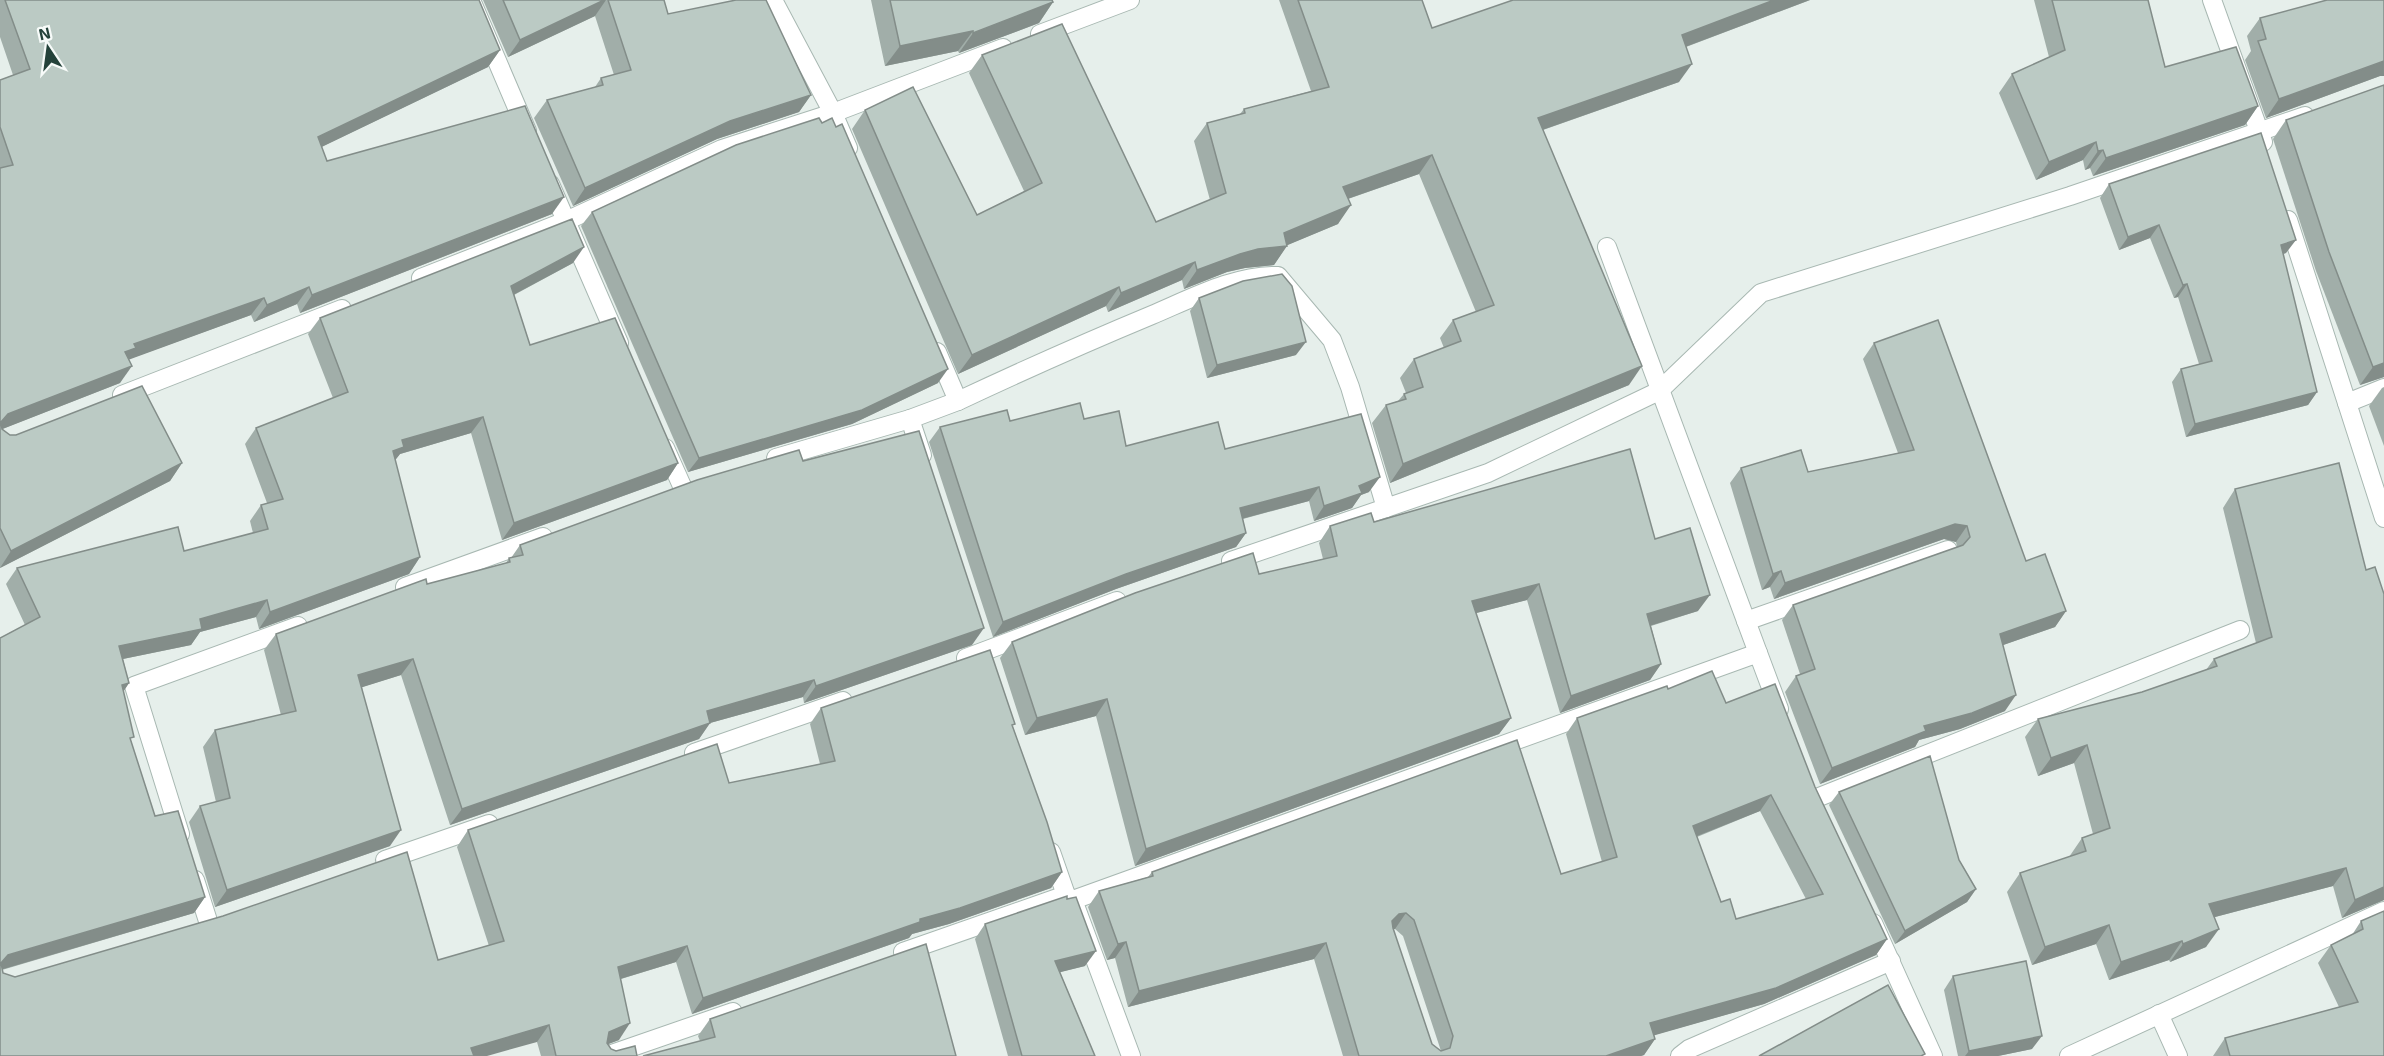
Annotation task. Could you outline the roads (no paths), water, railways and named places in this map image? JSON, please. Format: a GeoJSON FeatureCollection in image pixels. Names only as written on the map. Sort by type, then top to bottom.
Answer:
{"type":"FeatureCollection","features":[{"type":"Feature","properties":{"kind":"street"},"geometry":{"type":"LineString","coordinates":[[471,0],[535,147]]}},
{"type":"Feature","properties":{"kind":"street"},"geometry":{"type":"LineString","coordinates":[[773,0],[833,113],[856,166]]}},
{"type":"Feature","properties":{"kind":"street"},"geometry":{"type":"LineString","coordinates":[[402,286],[566,221],[722,149],[833,113],[1130,0]]}},
{"type":"Feature","properties":{"kind":"street"},"geometry":{"type":"LineString","coordinates":[[2212,0],[2267,155]]}},
{"type":"Feature","properties":{"kind":"street"},"geometry":{"type":"LineString","coordinates":[[1220,565],[1488,473],[1659,391],[1761,293],[2070,196],[2322,110]]}},
{"type":"Feature","properties":{"kind":"street"},"geometry":{"type":"LineString","coordinates":[[544,168],[627,359]]}},
{"type":"Feature","properties":{"kind":"street"},"geometry":{"type":"LineString","coordinates":[[2282,200],[2384,518]]}},
{"type":"Feature","properties":{"kind":"street"},"geometry":{"type":"LineString","coordinates":[[1607,247],[1786,726]]}},
{"type":"Feature","properties":{"kind":"street"},"geometry":{"type":"LineString","coordinates":[[762,462],[910,419],[958,401],[1077,346],[1205,292],[1260,275],[1278,276],[1332,340],[1350,387],[1386,508]]}},
{"type":"Feature","properties":{"kind":"street"},"geometry":{"type":"LineString","coordinates":[[105,402],[358,303]]}},
{"type":"Feature","properties":{"kind":"street"},"geometry":{"type":"LineString","coordinates":[[930,337],[958,401]]}},
{"type":"Feature","properties":{"kind":"street"},"geometry":{"type":"LineString","coordinates":[[2347,403],[2384,388]]}},
{"type":"Feature","properties":{"kind":"street"},"geometry":{"type":"LineString","coordinates":[[910,419],[928,474]]}},
{"type":"Feature","properties":{"kind":"street"},"geometry":{"type":"LineString","coordinates":[[659,433],[682,486]]}},
{"type":"Feature","properties":{"kind":"street"},"geometry":{"type":"LineString","coordinates":[[391,592],[559,531]]}},
{"type":"Feature","properties":{"kind":"street"},"geometry":{"type":"LineString","coordinates":[[1746,621],[1948,550]]}},
{"type":"Feature","properties":{"kind":"street"},"geometry":{"type":"LineString","coordinates":[[952,663],[987,657],[1131,596]]}},
{"type":"Feature","properties":{"kind":"street"},"geometry":{"type":"LineString","coordinates":[[208,921],[134,686],[313,621]]}},
{"type":"Feature","properties":{"kind":"street"},"geometry":{"type":"LineString","coordinates":[[978,629],[987,657]]}},
{"type":"Feature","properties":{"kind":"street"},"geometry":{"type":"LineString","coordinates":[[1806,778],[1816,804],[2240,630]]}},
{"type":"Feature","properties":{"kind":"street"},"geometry":{"type":"LineString","coordinates":[[886,958],[1069,897],[1758,653]]}},
{"type":"Feature","properties":{"kind":"street"},"geometry":{"type":"LineString","coordinates":[[681,757],[861,695]]}},
{"type":"Feature","properties":{"kind":"street"},"geometry":{"type":"LineString","coordinates":[[365,867],[501,820]]}},
{"type":"Feature","properties":{"kind":"street"},"geometry":{"type":"LineString","coordinates":[[1047,840],[1131,1056]]}},
{"type":"Feature","properties":{"kind":"street"},"geometry":{"type":"LineString","coordinates":[[1866,907],[1933,1056]]}},
{"type":"Feature","properties":{"kind":"street"},"geometry":{"type":"LineString","coordinates":[[2069,1056],[2384,911]]}},
{"type":"Feature","properties":{"kind":"street"},"geometry":{"type":"LineString","coordinates":[[186,928],[230,914]]}},
{"type":"Feature","properties":{"kind":"street"},"geometry":{"type":"LineString","coordinates":[[1680,1056],[1689,1049],[1892,961]]}},
{"type":"Feature","properties":{"kind":"street"},"geometry":{"type":"LineString","coordinates":[[606,1056],[752,1005]]}},
{"type":"Feature","properties":{"kind":"street"},"geometry":{"type":"LineString","coordinates":[[2159,1014],[2178,1056]]}}]}
